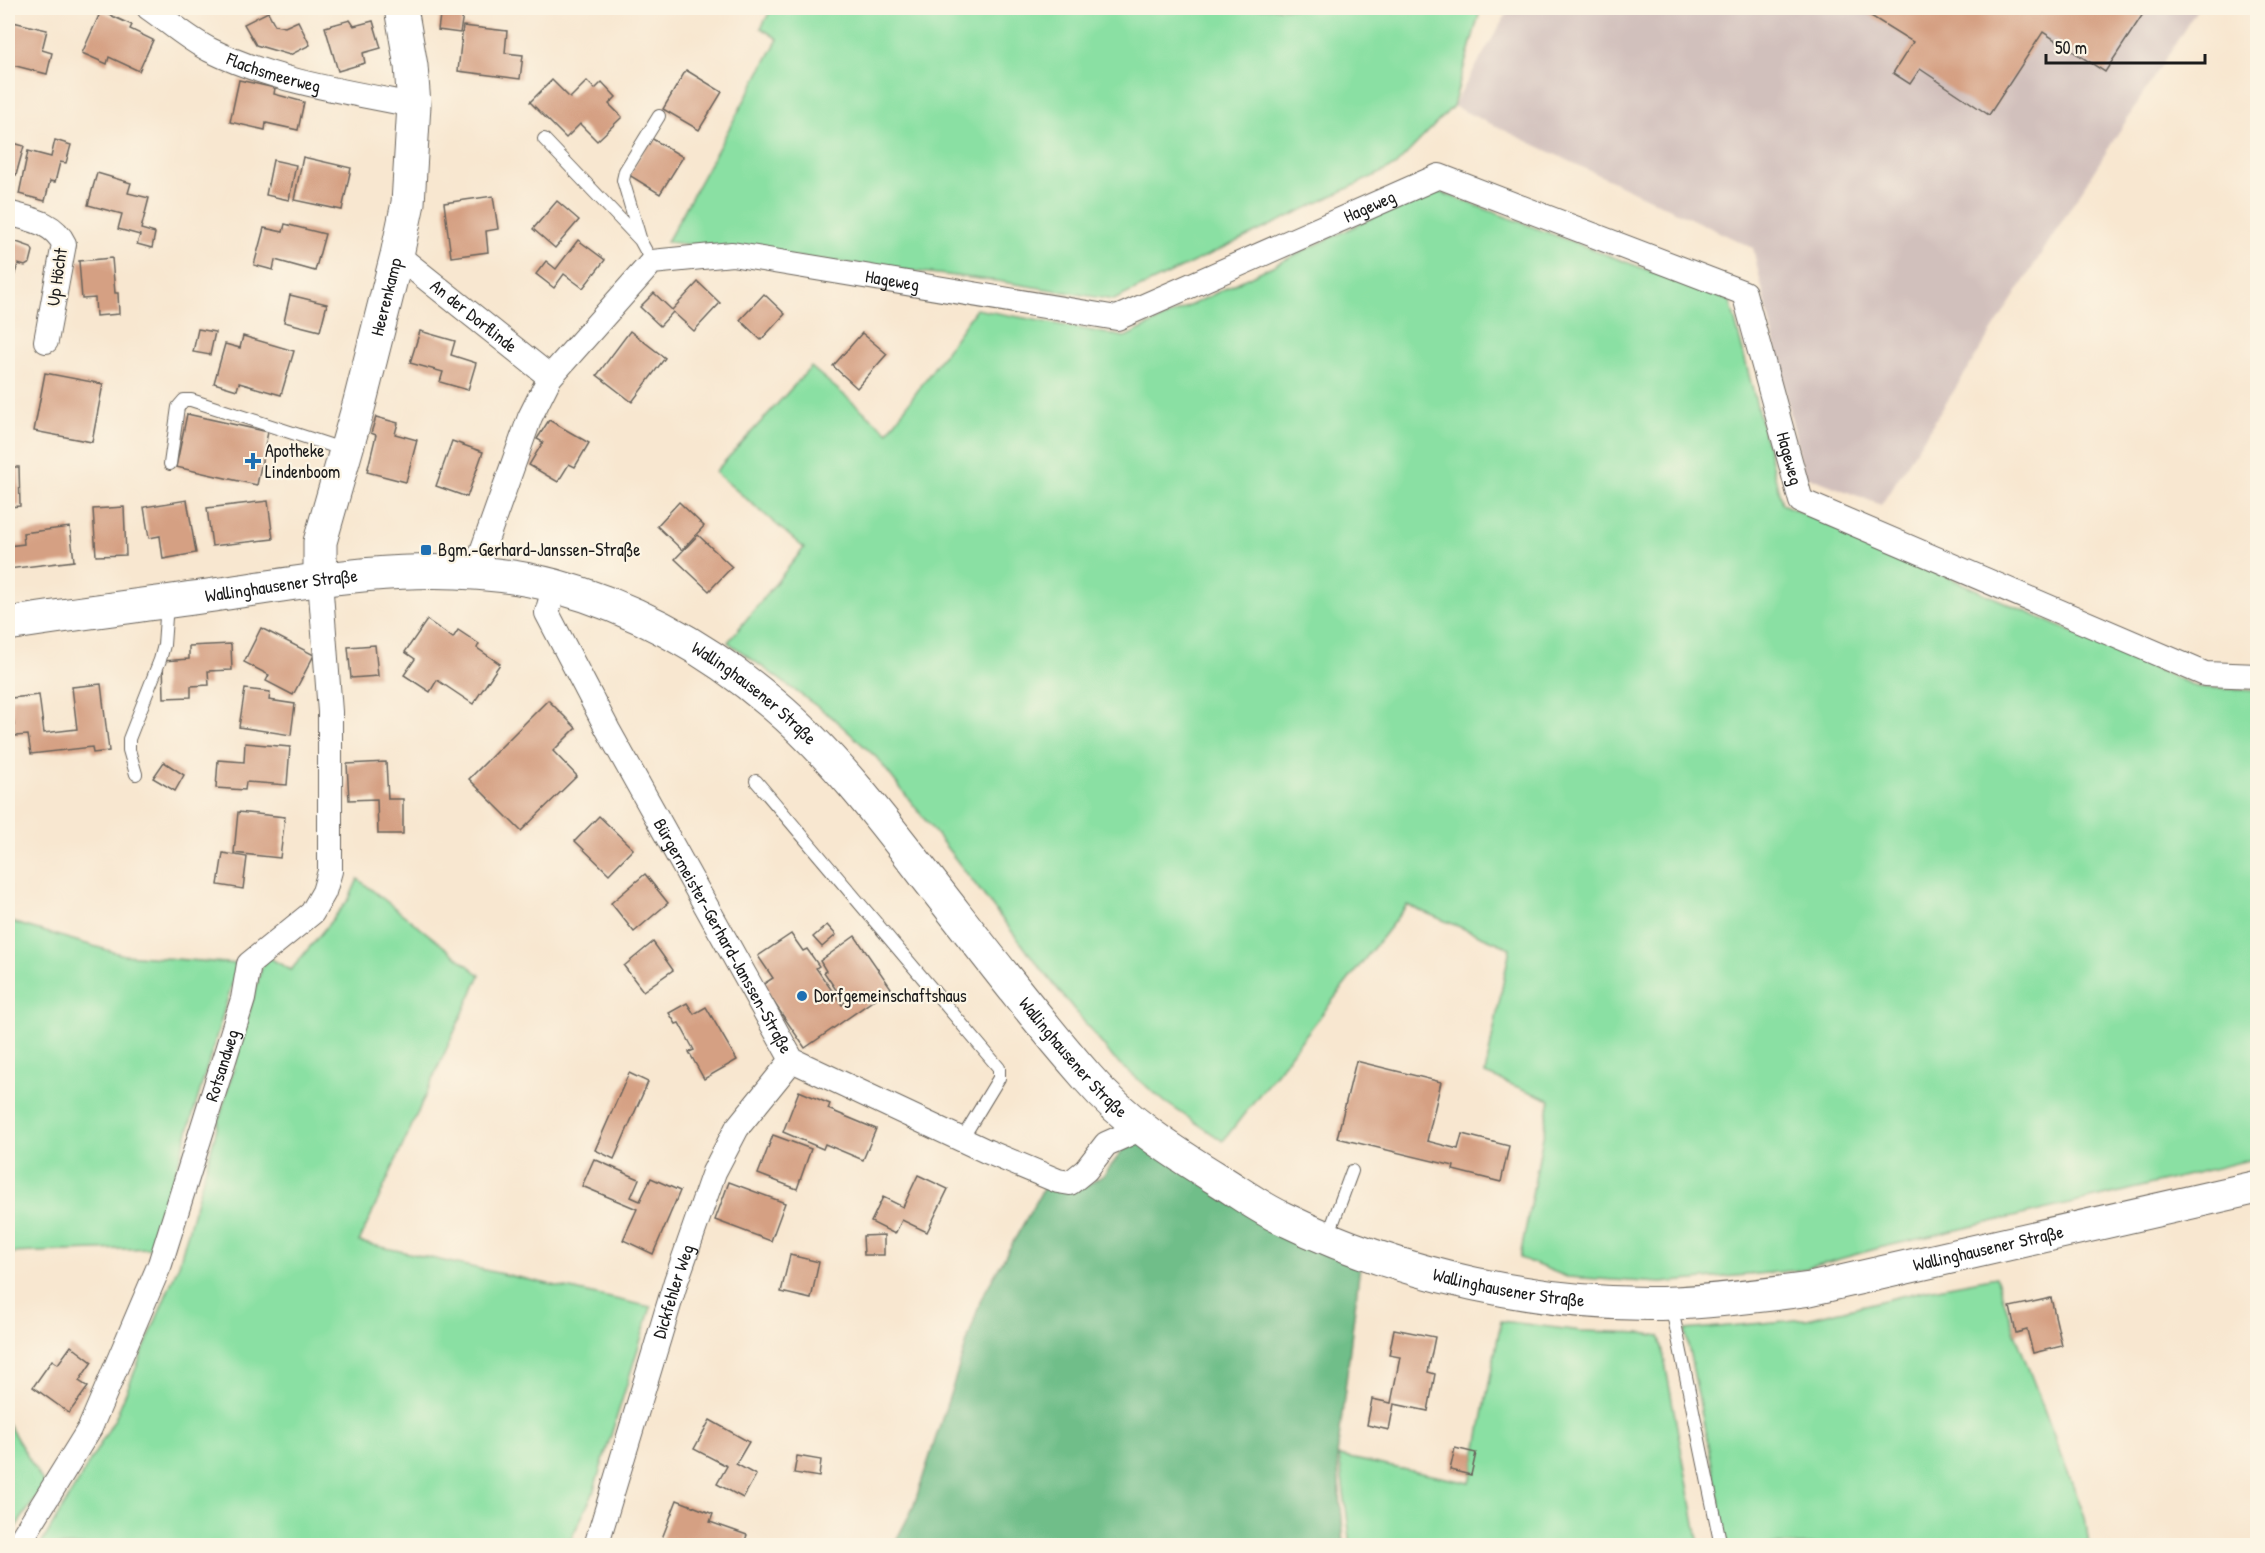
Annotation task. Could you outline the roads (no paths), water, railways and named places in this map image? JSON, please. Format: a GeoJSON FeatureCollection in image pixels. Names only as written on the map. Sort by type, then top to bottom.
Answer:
{"type":"FeatureCollection","features":[{"type":"Feature","properties":{"kind":"street","name":"Flachsmeerweg"},"geometry":{"type":"LineString","coordinates":[[148,8],[207,48],[239,63],[315,86],[414,105]]}},
{"type":"Feature","properties":{"kind":"street","name":"Heerenkamp"},"geometry":{"type":"LineString","coordinates":[[320,580],[320,542],[397,255],[408,203],[414,105],[411,66],[401,8]]}},
{"type":"Feature","properties":{"kind":"street","name":"Hageweg"},"geometry":{"type":"LineString","coordinates":[[652,262],[732,254],[1117,318],[1439,176],[1744,293],[1801,501],[2205,675],[2258,676]]}},
{"type":"Feature","properties":{"kind":"street","name":"Up Höcht"},"geometry":{"type":"LineString","coordinates":[[8,213],[51,227],[59,234],[64,244],[46,341]]}},
{"type":"Feature","properties":{"kind":"street","name":"An der Dorflinde"},"geometry":{"type":"LineString","coordinates":[[397,255],[550,377]]}},
{"type":"Feature","properties":{"kind":"street"},"geometry":{"type":"LineString","coordinates":[[474,574],[530,417],[550,377],[652,262]]}},
{"type":"Feature","properties":{"kind":"street","name":"Wallinghausener Straße"},"geometry":{"type":"LineString","coordinates":[[8,624],[320,580],[421,572],[514,578],[555,586],[629,612],[689,643],[738,676],[778,708],[850,782],[1004,977],[1092,1083],[1142,1128],[1202,1170],[1280,1217],[1362,1252],[1438,1275],[1536,1296],[1602,1302],[1671,1303],[1735,1300],[1810,1289],[2258,1187]]}},
{"type":"Feature","properties":{"kind":"street","name":"Rotsandweg"},"geometry":{"type":"LineString","coordinates":[[17,1545],[90,1428],[160,1264],[243,999],[249,964],[312,913],[324,891],[330,871],[330,712],[320,580]]}},
{"type":"Feature","properties":{"kind":"street","name":"Bürgermeister-Gerhard-Janssen-Straße"},"geometry":{"type":"LineString","coordinates":[[555,586],[547,613],[608,730],[792,1060],[1059,1181],[1070,1183],[1086,1170],[1106,1144],[1142,1128]]}},
{"type":"Feature","properties":{"kind":"street","name":"Dickfehler Weg"},"geometry":{"type":"LineString","coordinates":[[596,1545],[675,1281],[714,1172],[738,1128],[792,1060]]}},
{"type":"Feature","properties":{"kind":"lane"},"geometry":{"type":"LineString","coordinates":[[652,262],[640,240],[623,180],[625,171],[659,116]]}},
{"type":"Feature","properties":{"kind":"lane"},"geometry":{"type":"LineString","coordinates":[[544,139],[640,240]]}},
{"type":"Feature","properties":{"kind":"lane"},"geometry":{"type":"LineString","coordinates":[[170,464],[178,407],[184,400],[346,450]]}},
{"type":"Feature","properties":{"kind":"lane"},"geometry":{"type":"LineString","coordinates":[[136,774],[129,750],[129,739],[160,660],[164,645],[167,602]]}},
{"type":"Feature","properties":{"kind":"lane"},"geometry":{"type":"LineString","coordinates":[[756,781],[999,1068],[999,1078],[963,1139]]}},
{"type":"Feature","properties":{"kind":"lane"},"geometry":{"type":"LineString","coordinates":[[1328,1238],[1352,1171]]}},
{"type":"Feature","properties":{"kind":"lane"},"geometry":{"type":"LineString","coordinates":[[1671,1303],[1721,1545]]}},
{"type":"Feature","properties":{"kind":"place","name":"Apotheke Lindenboom"},"geometry":{"type":"Point","coordinates":[253,461]}},
{"type":"Feature","properties":{"kind":"place","name":"Bgm.-Gerhard-Janssen-Straße"},"geometry":{"type":"Point","coordinates":[426,550]}},
{"type":"Feature","properties":{"kind":"place","name":"Dorfgemeinschaftshaus"},"geometry":{"type":"Point","coordinates":[802,996]}}]}
